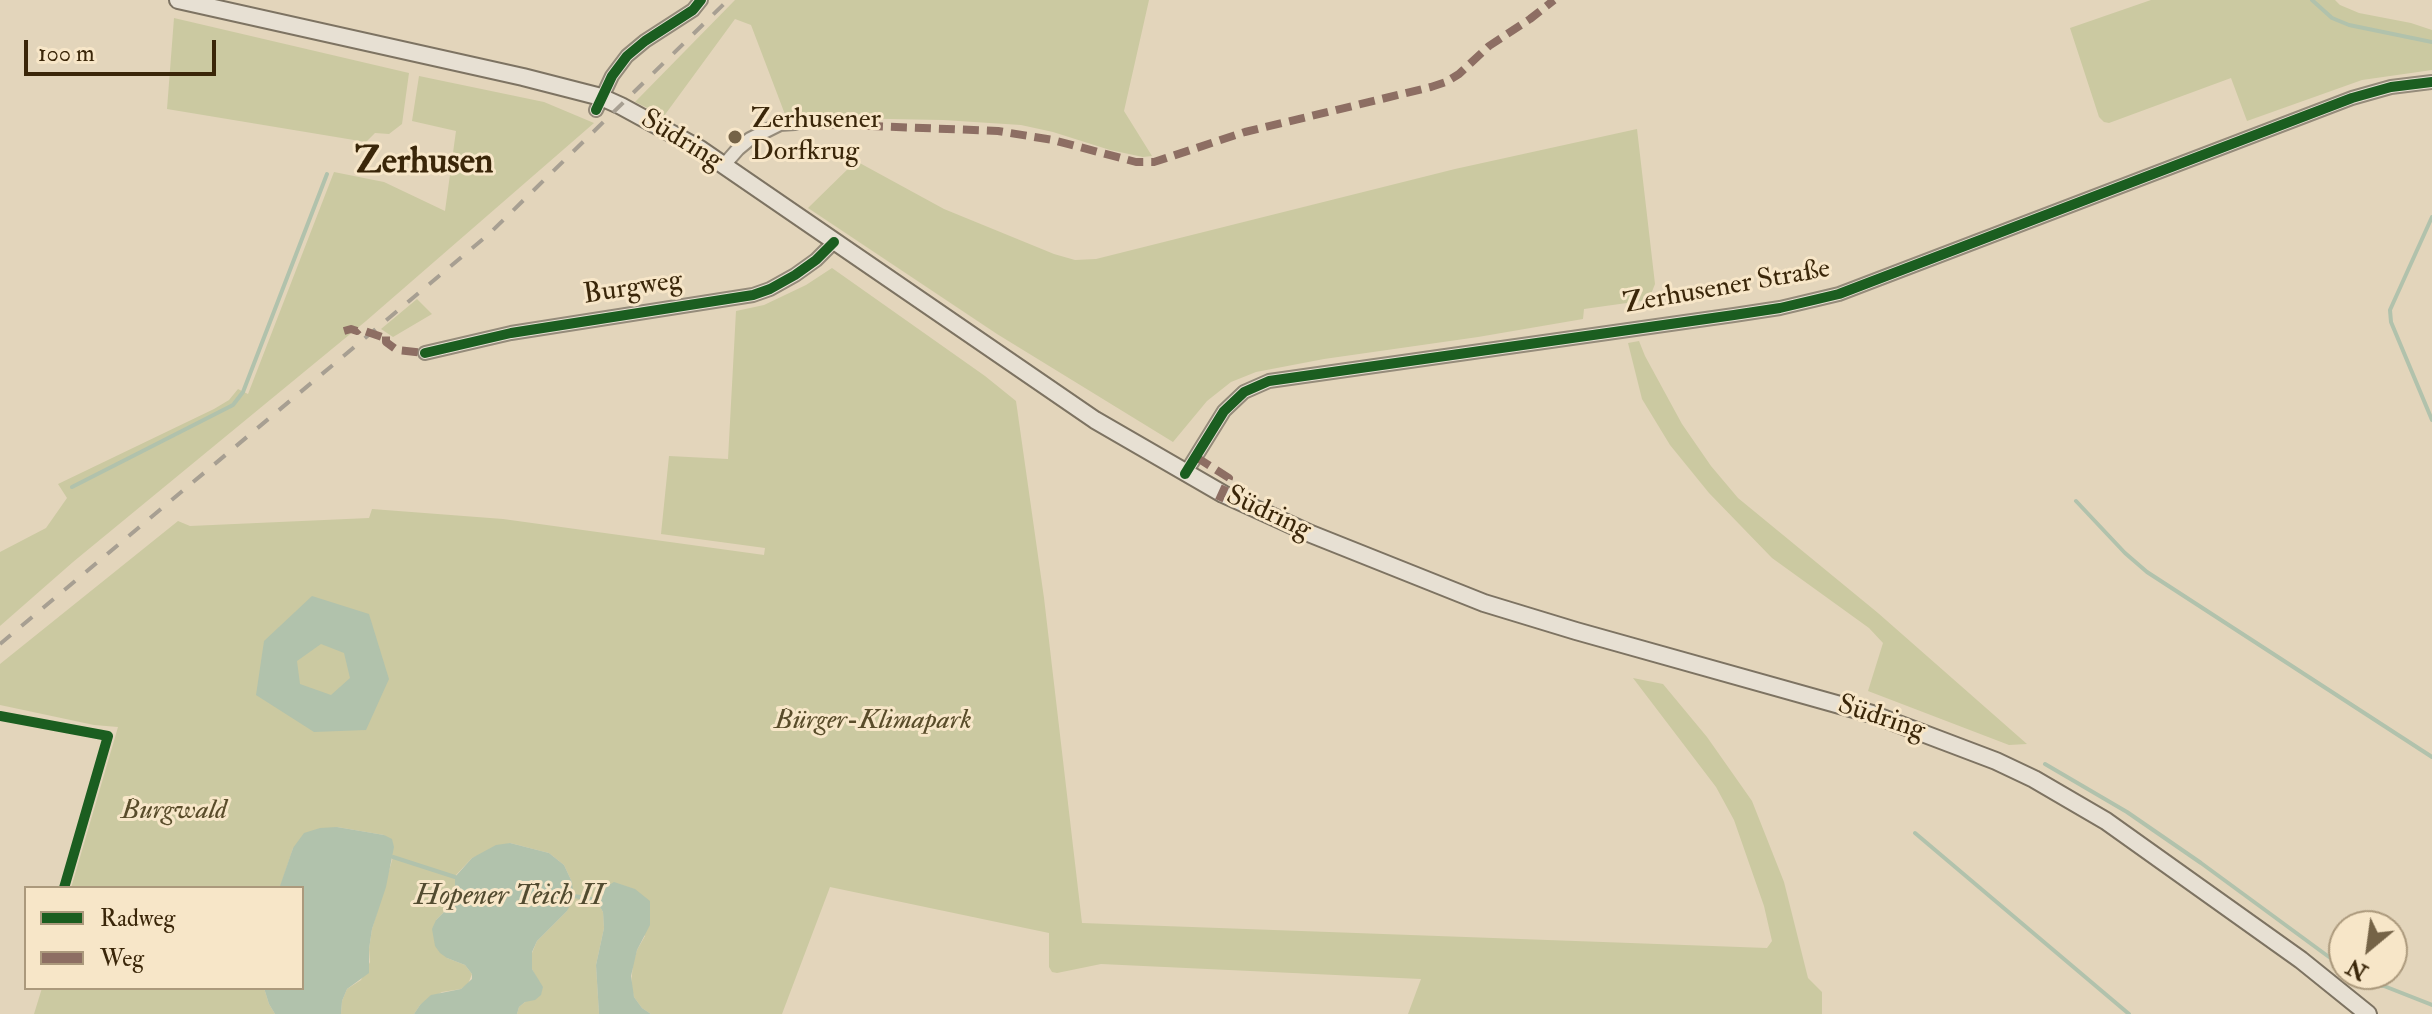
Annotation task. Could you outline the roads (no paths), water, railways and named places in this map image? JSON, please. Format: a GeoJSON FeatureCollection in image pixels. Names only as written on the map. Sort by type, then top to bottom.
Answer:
{"type":"FeatureCollection","features":[{"type":"Feature","properties":{"kind":"main road","name":"Südring"},"geometry":{"type":"LineString","coordinates":[[178,0],[523,77],[653,122],[724,165],[1095,420],[1223,494],[1311,534],[1484,603],[1872,714],[1996,761],[2106,821],[2301,960],[2368,1014]]}},
{"type":"Feature","properties":{"kind":"street"},"geometry":{"type":"LineString","coordinates":[[598,104],[612,76],[627,56],[693,10],[701,0]]}},
{"type":"Feature","properties":{"kind":"street","name":"Zerhusener Straße"},"geometry":{"type":"LineString","coordinates":[[1185,474],[1224,411],[1244,392],[1269,381],[1780,308],[1839,294],[2352,98],[2391,87],[2432,82]]}},
{"type":"Feature","properties":{"kind":"street"},"geometry":{"type":"LineString","coordinates":[[724,165],[750,139],[780,124],[795,123]]}},
{"type":"Feature","properties":{"kind":"street","name":"Burgweg"},"geometry":{"type":"LineString","coordinates":[[425,353],[511,333],[753,295],[795,275],[834,242]]}},
{"type":"Feature","properties":{"kind":"water"},"geometry":{"type":"Polygon","coordinates":[[[312,596],[369,614],[389,679],[366,730],[314,732],[256,695],[264,641],[312,596]],[[321,644],[297,661],[300,684],[331,695],[350,678],[344,653],[321,644]]]}},
{"type":"Feature","properties":{"kind":"water"},"geometry":{"type":"Polygon","coordinates":[[[337,827],[392,839],[394,847],[386,887],[372,929],[369,973],[347,989],[341,1014],[275,1014],[265,990],[304,990],[304,886],[280,886],[293,848],[304,833],[337,827]]]}},
{"type":"Feature","properties":{"kind":"water","name":"Hopener Teich II"},"geometry":{"type":"Polygon","coordinates":[[[510,843],[549,853],[564,865],[572,882],[574,898],[567,911],[537,941],[532,952],[532,969],[543,987],[541,995],[525,1002],[517,1014],[414,1014],[431,995],[461,989],[472,979],[465,965],[440,953],[435,946],[432,929],[450,906],[455,892],[455,877],[472,858],[496,845],[510,843]]]}},
{"type":"Feature","properties":{"kind":"water"},"geometry":{"type":"Polygon","coordinates":[[[614,882],[635,889],[650,901],[650,925],[637,950],[631,976],[634,997],[651,1014],[599,1014],[596,965],[604,928],[603,912],[597,896],[614,882]]]}},
{"type":"Feature","properties":{"kind":"waterway"},"geometry":{"type":"LineString","coordinates":[[2312,0],[2332,18],[2349,25],[2432,42]]}},
{"type":"Feature","properties":{"kind":"waterway"},"geometry":{"type":"LineString","coordinates":[[72,487],[233,405],[243,392],[327,174]]}},
{"type":"Feature","properties":{"kind":"waterway"},"geometry":{"type":"LineString","coordinates":[[2432,217],[2390,310],[2391,322],[2432,420]]}},
{"type":"Feature","properties":{"kind":"waterway"},"geometry":{"type":"LineString","coordinates":[[2076,501],[2147,572],[2432,757]]}},
{"type":"Feature","properties":{"kind":"waterway"},"geometry":{"type":"LineString","coordinates":[[2045,764],[2127,812],[2328,956]]}},
{"type":"Feature","properties":{"kind":"waterway"},"geometry":{"type":"LineString","coordinates":[[1915,833],[2129,1014]]}},
{"type":"Feature","properties":{"kind":"waterway"},"geometry":{"type":"LineString","coordinates":[[393,857],[455,877]]}},
{"type":"Feature","properties":{"kind":"waterway"},"geometry":{"type":"LineString","coordinates":[[574,896],[597,900]]}},
{"type":"Feature","properties":{"kind":"waterway"},"geometry":{"type":"LineString","coordinates":[[2394,990],[2432,1005]]}},
{"type":"Feature","properties":{"kind":"railway"},"geometry":{"type":"LineString","coordinates":[[0,644],[489,234],[728,0]]}},
{"type":"Feature","properties":{"kind":"place","name":"Zerhusener Dorfkrug"},"geometry":{"type":"Point","coordinates":[735,137]}},
{"type":"Feature","properties":{"kind":"district","name":"Zerhusen"},"geometry":{"type":"Point","coordinates":[424,164]}},
{"type":"Feature","properties":{"kind":"park label","name":"Bürger-Klimapark"},"geometry":{"type":"Point","coordinates":[873,722]}},
{"type":"Feature","properties":{"kind":"park label","name":"Burgwald"},"geometry":{"type":"Point","coordinates":[174,812]}}]}
